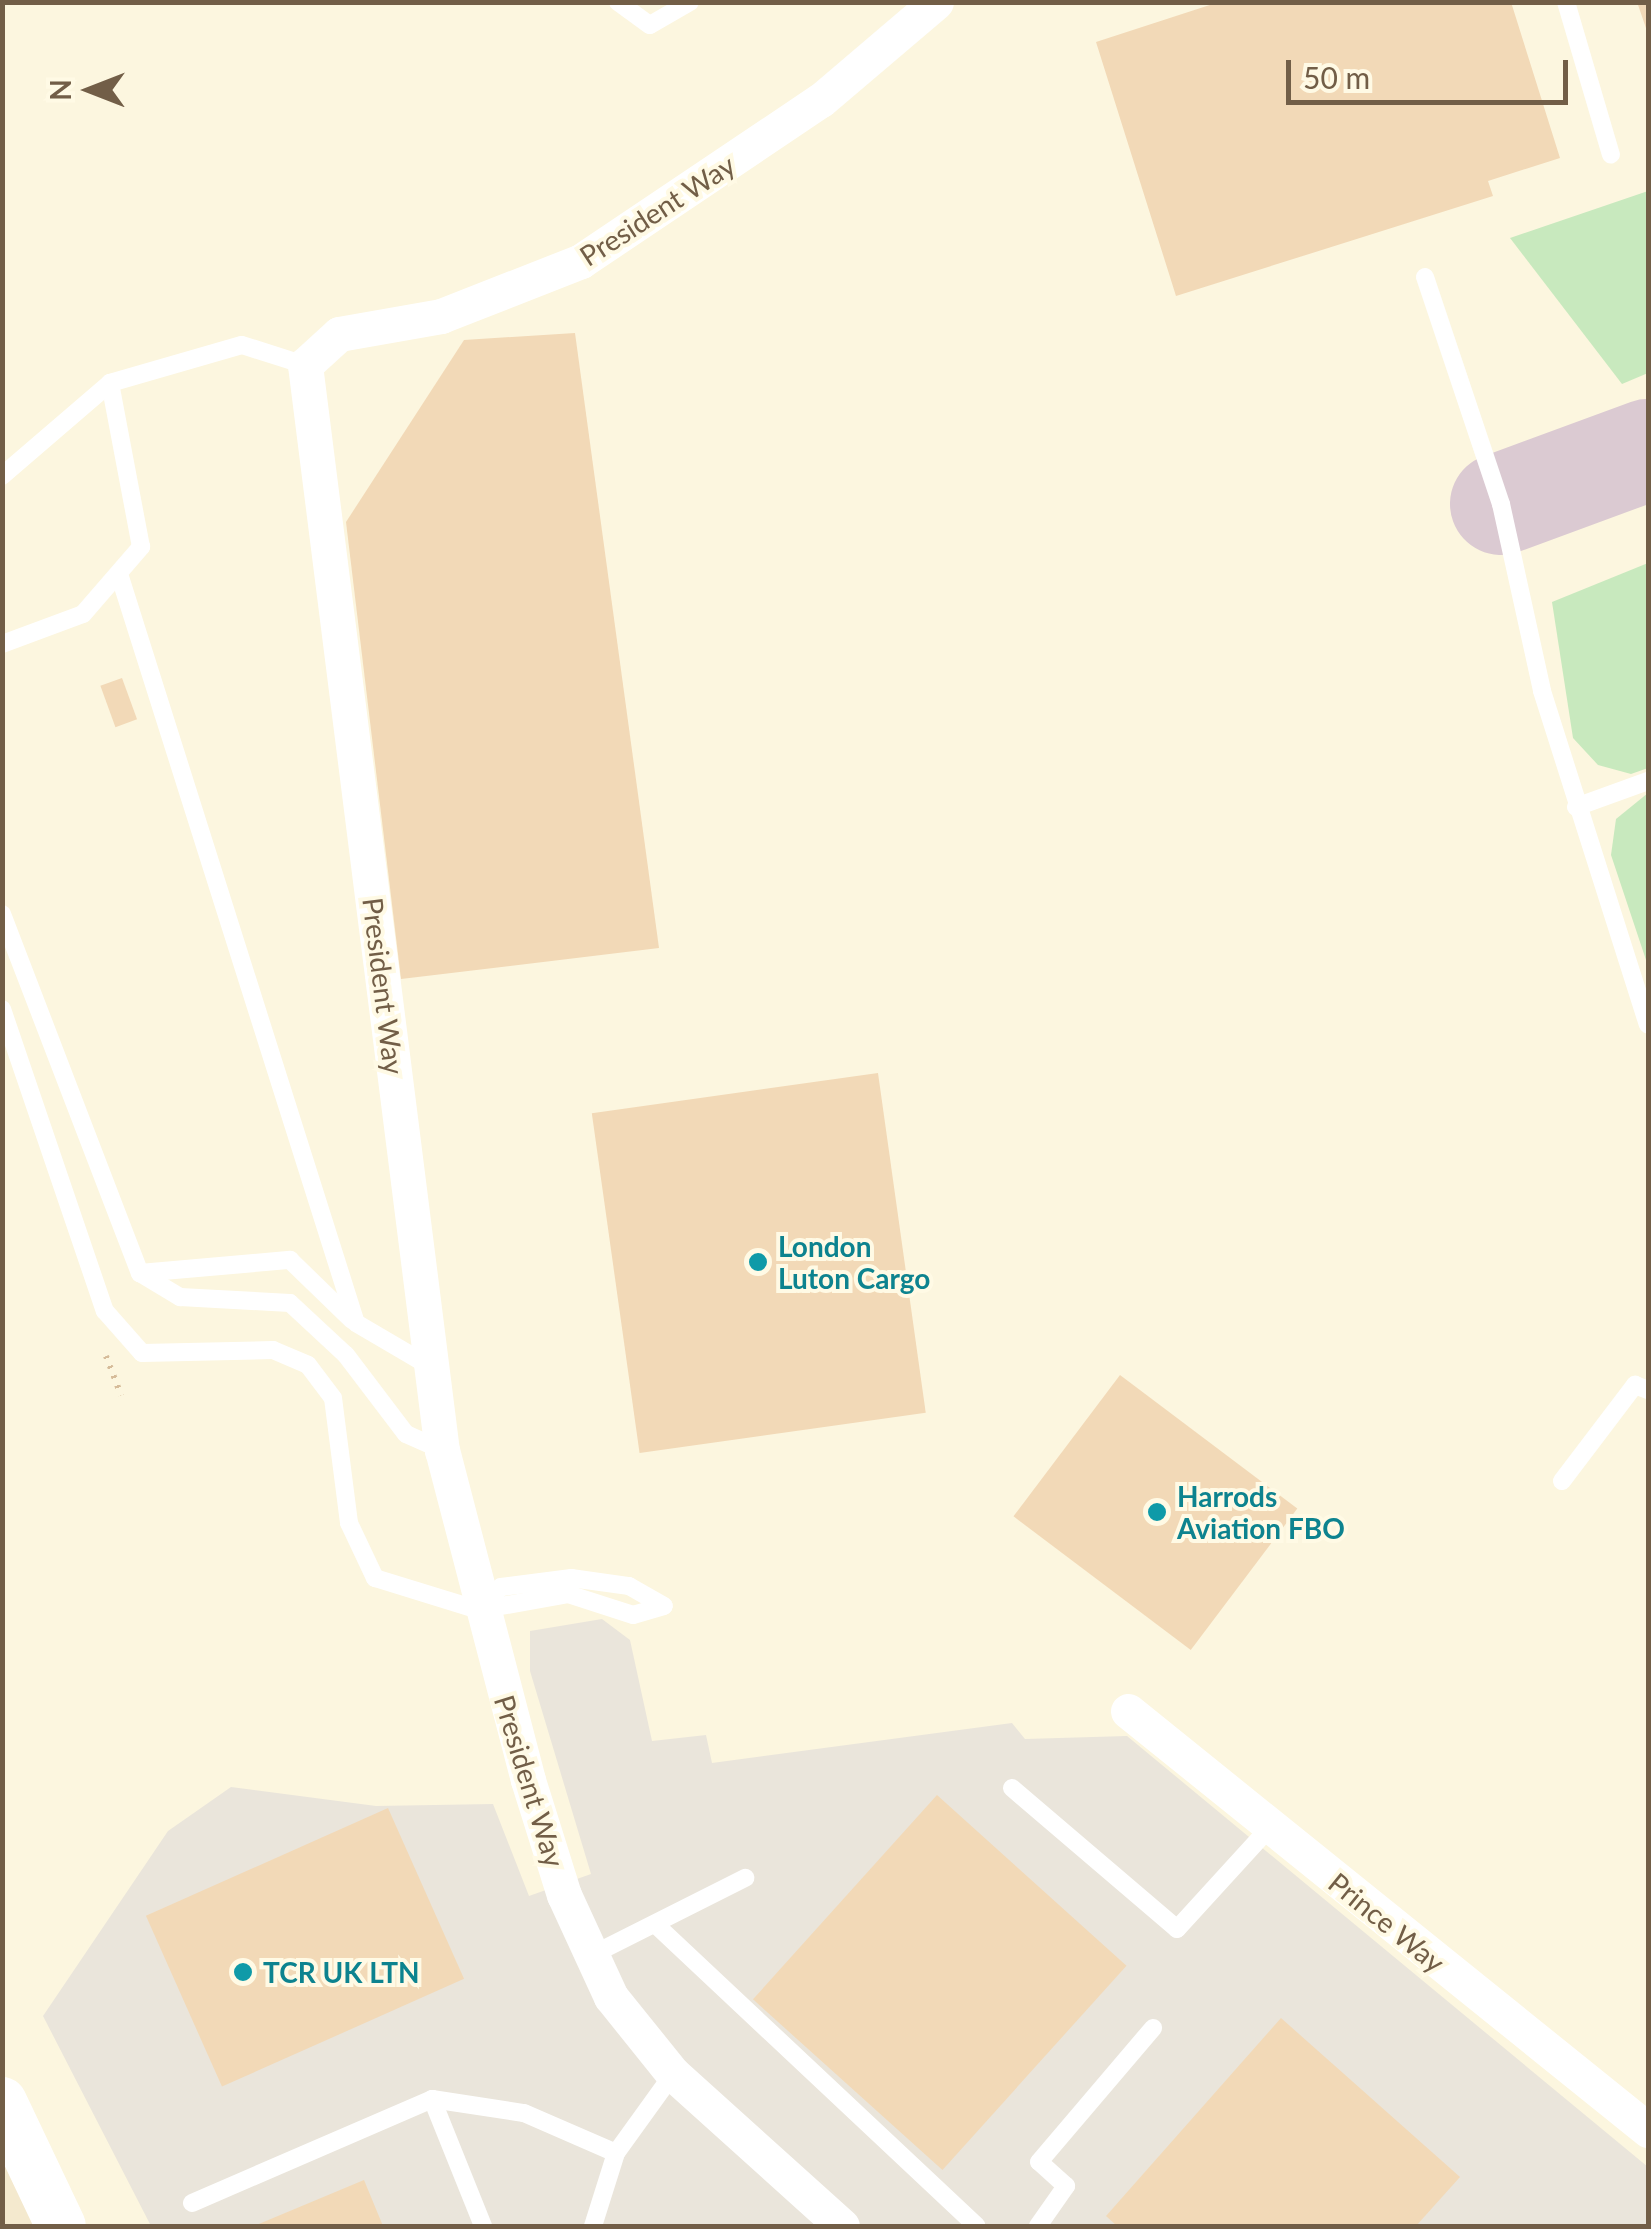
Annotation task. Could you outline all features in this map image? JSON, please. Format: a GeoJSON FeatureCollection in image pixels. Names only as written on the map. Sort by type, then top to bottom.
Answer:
{"type":"FeatureCollection","features":[{"type":"Feature","properties":{"kind":"street","name":"President Way"},"geometry":{"type":"LineString","coordinates":[[842,2226],[673,2074],[590,1956],[479,1610],[442,1450],[305,364],[339,334],[441,316],[581,261],[821,100],[936,2]]}},
{"type":"Feature","properties":{"kind":"street","name":"Prince Way"},"geometry":{"type":"LineString","coordinates":[[1128,1711],[1648,2130]]}},
{"type":"Feature","properties":{"kind":"street"},"geometry":{"type":"LineString","coordinates":[[6,2121],[61,2226]]}},
{"type":"Feature","properties":{"kind":"lane"},"geometry":{"type":"LineString","coordinates":[[618,2],[650,26],[690,2]]}},
{"type":"Feature","properties":{"kind":"lane"},"geometry":{"type":"LineString","coordinates":[[1566,2],[1611,154]]}},
{"type":"Feature","properties":{"kind":"lane"},"geometry":{"type":"LineString","coordinates":[[1425,276],[1525,588],[1576,806],[1648,1024]]}},
{"type":"Feature","properties":{"kind":"lane"},"geometry":{"type":"LineString","coordinates":[[2,476],[110,383],[242,345],[305,364]]}},
{"type":"Feature","properties":{"kind":"lane"},"geometry":{"type":"LineString","coordinates":[[2,644],[83,614],[120,578],[141,548],[110,383]]}},
{"type":"Feature","properties":{"kind":"lane"},"geometry":{"type":"LineString","coordinates":[[120,578],[356,1324]]}},
{"type":"Feature","properties":{"kind":"lane"},"geometry":{"type":"LineString","coordinates":[[1576,806],[1648,781]]}},
{"type":"Feature","properties":{"kind":"lane"},"geometry":{"type":"LineString","coordinates":[[2,914],[140,1273],[180,1296],[290,1303],[346,1355],[406,1434],[442,1450]]}},
{"type":"Feature","properties":{"kind":"lane"},"geometry":{"type":"LineString","coordinates":[[2,1009],[105,1311],[142,1353],[273,1350],[308,1365],[333,1398],[358,1555],[375,1578],[479,1610],[568,1594],[633,1616],[664,1606],[629,1586],[544,1578],[501,1587],[479,1610]]}},
{"type":"Feature","properties":{"kind":"lane"},"geometry":{"type":"LineString","coordinates":[[140,1273],[290,1260],[356,1324],[432,1368]]}},
{"type":"Feature","properties":{"kind":"lane"},"geometry":{"type":"LineString","coordinates":[[1562,1480],[1635,1385],[1648,1390]]}},
{"type":"Feature","properties":{"kind":"lane"},"geometry":{"type":"LineString","coordinates":[[1012,1788],[1178,1929],[1270,1827]]}},
{"type":"Feature","properties":{"kind":"lane"},"geometry":{"type":"LineString","coordinates":[[590,1956],[745,1878]]}},
{"type":"Feature","properties":{"kind":"lane"},"geometry":{"type":"LineString","coordinates":[[654,1924],[976,2226]]}},
{"type":"Feature","properties":{"kind":"lane"},"geometry":{"type":"LineString","coordinates":[[1038,2226],[1066,2186],[1040,2162],[1154,2028]]}},
{"type":"Feature","properties":{"kind":"lane"},"geometry":{"type":"LineString","coordinates":[[593,2226],[616,2152],[673,2074]]}},
{"type":"Feature","properties":{"kind":"lane"},"geometry":{"type":"LineString","coordinates":[[192,2203],[432,2099],[524,2113],[616,2152]]}},
{"type":"Feature","properties":{"kind":"lane"},"geometry":{"type":"LineString","coordinates":[[432,2099],[483,2226]]}},
{"type":"Feature","properties":{"kind":"shaded area"},"geometry":{"type":"Polygon","coordinates":[[[602,1619],[630,1640],[652,1741],[706,1735],[712,1763],[1012,1723],[1025,1739],[1127,1736],[1648,2167],[1648,2226],[151,2226],[43,2016],[168,1831],[231,1787],[376,1806],[493,1804],[529,1896],[591,1874],[530,1671],[530,1631],[602,1619]]]}},
{"type":"Feature","properties":{"kind":"shaded area"},"geometry":{"type":"Polygon","coordinates":[[[3,2158],[35,2226],[3,2226],[3,2158]]]}},
{"type":"Feature","properties":{"kind":"green space"},"geometry":{"type":"Polygon","coordinates":[[[1648,191],[1648,373],[1622,384],[1510,238],[1648,191]]]}},
{"type":"Feature","properties":{"kind":"green space"},"geometry":{"type":"Polygon","coordinates":[[[1648,563],[1648,768],[1631,774],[1598,765],[1573,738],[1552,602],[1648,563]]]}},
{"type":"Feature","properties":{"kind":"green space"},"geometry":{"type":"Polygon","coordinates":[[[1648,793],[1648,966],[1611,855],[1616,819],[1648,793]]]}},
{"type":"Feature","properties":{"kind":"building"},"geometry":{"type":"Polygon","coordinates":[[[1219,2],[1511,2],[1560,158],[1488,181],[1493,196],[1176,296],[1096,42],[1219,2]]]}},
{"type":"Feature","properties":{"kind":"building"},"geometry":{"type":"Polygon","coordinates":[[[1637,2],[1648,2],[1648,34],[1637,2]]]}},
{"type":"Feature","properties":{"kind":"building"},"geometry":{"type":"Polygon","coordinates":[[[575,333],[659,948],[401,979],[346,522],[464,340],[575,333]]]}},
{"type":"Feature","properties":{"kind":"building"},"geometry":{"type":"Polygon","coordinates":[[[122,678],[137,719],[115,727],[100,686],[122,678]]]}},
{"type":"Feature","properties":{"kind":"building","name":"London Luton Cargo"},"geometry":{"type":"Polygon","coordinates":[[[878,1073],[926,1413],[640,1453],[592,1113],[878,1073]]]}},
{"type":"Feature","properties":{"kind":"building","name":"Harrods Aviation FBO"},"geometry":{"type":"Polygon","coordinates":[[[1120,1375],[1297,1509],[1191,1650],[1013,1516],[1120,1375]]]}},
{"type":"Feature","properties":{"kind":"building"},"geometry":{"type":"Polygon","coordinates":[[[937,1795],[1127,1966],[942,2170],[753,1999],[937,1795]]]}},
{"type":"Feature","properties":{"kind":"building"},"geometry":{"type":"Polygon","coordinates":[[[388,1808],[464,1979],[222,2087],[146,1916],[388,1808]]]}},
{"type":"Feature","properties":{"kind":"building"},"geometry":{"type":"Polygon","coordinates":[[[1281,2018],[1460,2177],[1416,2226],[1117,2226],[1106,2216],[1281,2018]]]}},
{"type":"Feature","properties":{"kind":"building"},"geometry":{"type":"Polygon","coordinates":[[[364,2180],[383,2226],[254,2226],[364,2180]]]}},
{"type":"Feature","properties":{"kind":"taxiway"},"geometry":{"type":"LineString","coordinates":[[1501,504],[1648,450]]}},
{"type":"Feature","properties":{"kind":"place","name":"London Luton Cargo"},"geometry":{"type":"Point","coordinates":[758,1262]}},
{"type":"Feature","properties":{"kind":"place","name":"Harrods Aviation FBO"},"geometry":{"type":"Point","coordinates":[1157,1512]}},
{"type":"Feature","properties":{"kind":"place","name":"TCR UK LTN"},"geometry":{"type":"Point","coordinates":[243,1972]}}]}
